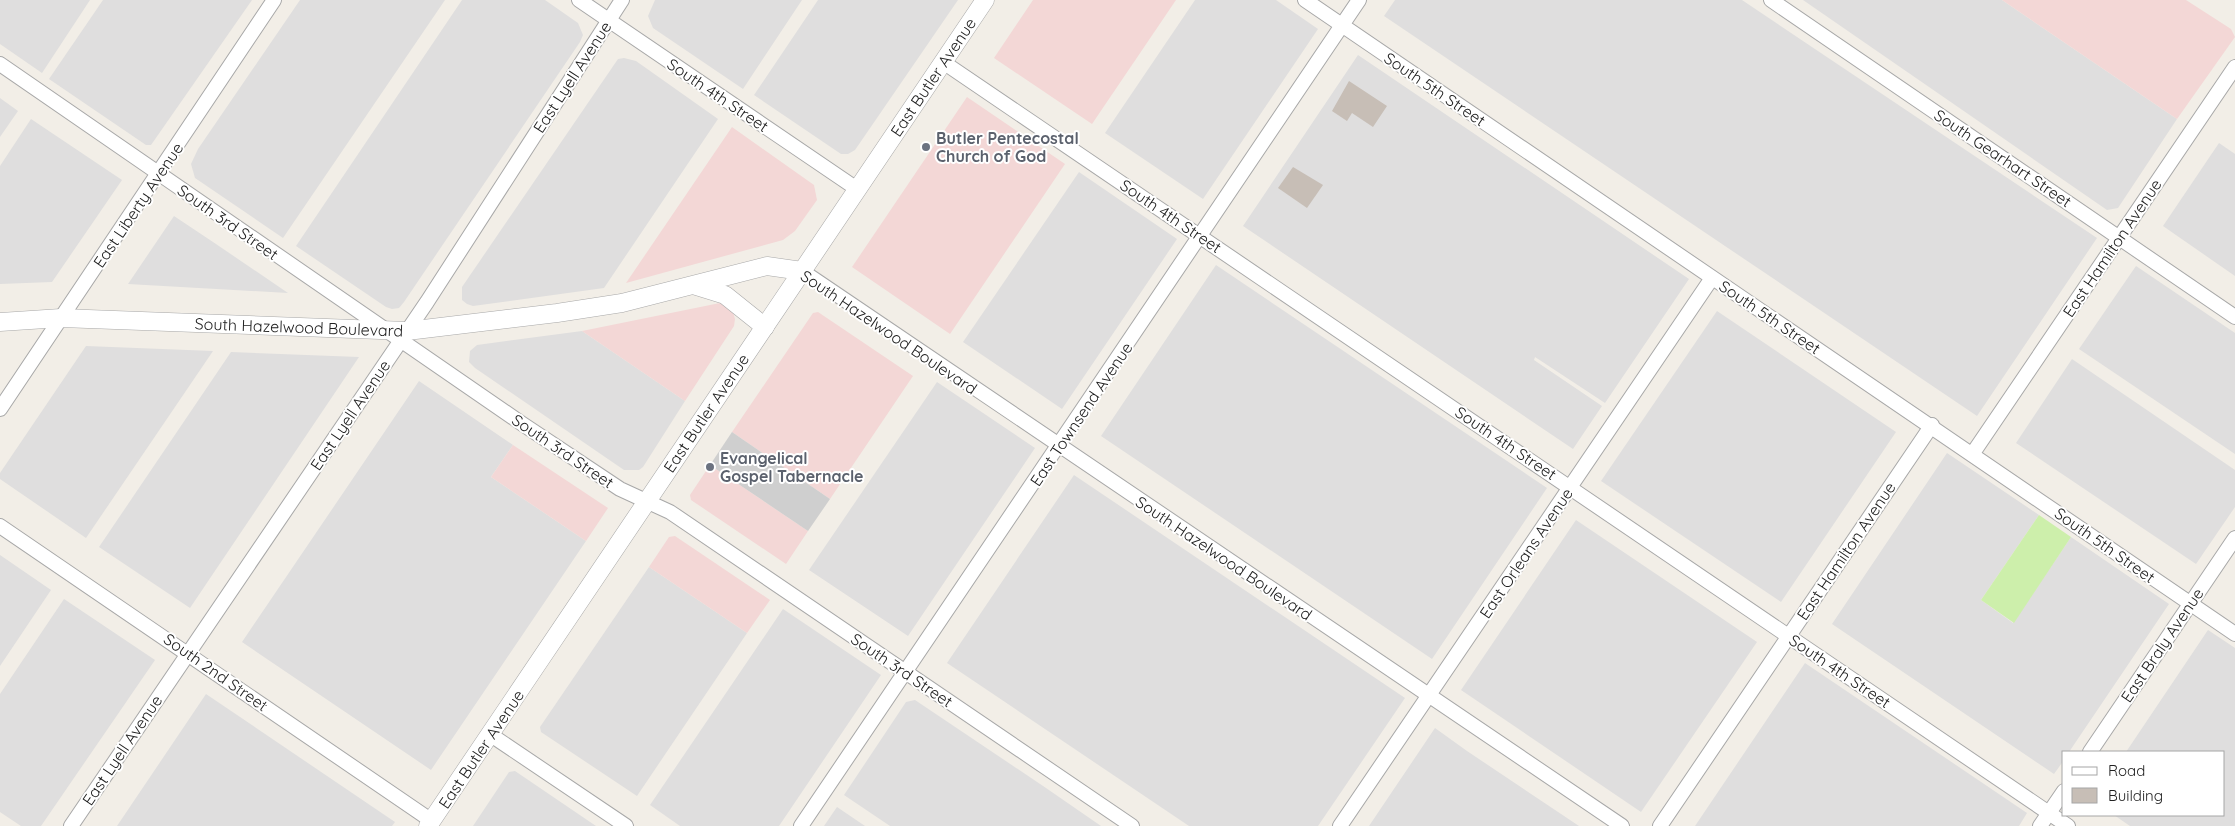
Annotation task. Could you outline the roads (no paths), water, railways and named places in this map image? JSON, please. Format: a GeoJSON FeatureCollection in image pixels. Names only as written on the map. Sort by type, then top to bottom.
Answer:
{"type":"FeatureCollection","features":[{"type":"Feature","properties":{"kind":"street","name":"East Liberty Avenue"},"geometry":{"type":"LineString","coordinates":[[0,409],[274,0]]}},
{"type":"Feature","properties":{"kind":"street","name":"South 4th Street"},"geometry":{"type":"LineString","coordinates":[[579,0],[857,190]]}},
{"type":"Feature","properties":{"kind":"street","name":"East Lyell Avenue"},"geometry":{"type":"LineString","coordinates":[[71,826],[622,0]]}},
{"type":"Feature","properties":{"kind":"street","name":"East Butler Avenue"},"geometry":{"type":"LineString","coordinates":[[430,824],[985,0]]}},
{"type":"Feature","properties":{"kind":"street","name":"South 5th Street"},"geometry":{"type":"LineString","coordinates":[[1305,0],[1712,278],[1932,425],[2235,634]]}},
{"type":"Feature","properties":{"kind":"street","name":"East Townsend Avenue"},"geometry":{"type":"LineString","coordinates":[[801,826],[1359,0]]}},
{"type":"Feature","properties":{"kind":"street","name":"South Gearhart Street"},"geometry":{"type":"LineString","coordinates":[[1771,0],[2235,317]]}},
{"type":"Feature","properties":{"kind":"street","name":"South 4th Street"},"geometry":{"type":"LineString","coordinates":[[943,62],[2068,826]]}},
{"type":"Feature","properties":{"kind":"street","name":"South 3rd Street"},"geometry":{"type":"LineString","coordinates":[[0,64],[159,174],[399,334],[620,489],[670,512],[1132,826]]}},
{"type":"Feature","properties":{"kind":"street","name":"East Hamilton Avenue"},"geometry":{"type":"LineString","coordinates":[[1972,453],[2235,67]]}},
{"type":"Feature","properties":{"kind":"street","name":"South Hazelwood Boulevard"},"geometry":{"type":"LineString","coordinates":[[0,322],[61,318],[399,334],[557,313],[622,302],[695,286],[767,266],[802,271],[1622,826]]}},
{"type":"Feature","properties":{"kind":"street","name":"East Orleans Avenue"},"geometry":{"type":"LineString","coordinates":[[1340,826],[1712,278]]}},
{"type":"Feature","properties":{"kind":"street"},"geometry":{"type":"LineString","coordinates":[[695,286],[725,295],[765,327]]}},
{"type":"Feature","properties":{"kind":"street","name":"East Hamilton Avenue"},"geometry":{"type":"LineString","coordinates":[[1660,826],[1932,425]]}},
{"type":"Feature","properties":{"kind":"street","name":"South 2nd Street"},"geometry":{"type":"LineString","coordinates":[[0,526],[188,652],[430,824]]}},
{"type":"Feature","properties":{"kind":"street","name":"East Braly Avenue"},"geometry":{"type":"LineString","coordinates":[[2091,751],[2235,538]]}},
{"type":"Feature","properties":{"kind":"street"},"geometry":{"type":"LineString","coordinates":[[491,735],[626,826]]}},
{"type":"Feature","properties":{"kind":"street"},"geometry":{"type":"LineString","coordinates":[[2040,826],[2062,794]]}},
{"type":"Feature","properties":{"kind":"place","name":"Butler Pentecostal Church of God"},"geometry":{"type":"Point","coordinates":[926,147]}},
{"type":"Feature","properties":{"kind":"place","name":"Evangelical Gospel Tabernacle"},"geometry":{"type":"Point","coordinates":[710,467]}}]}
